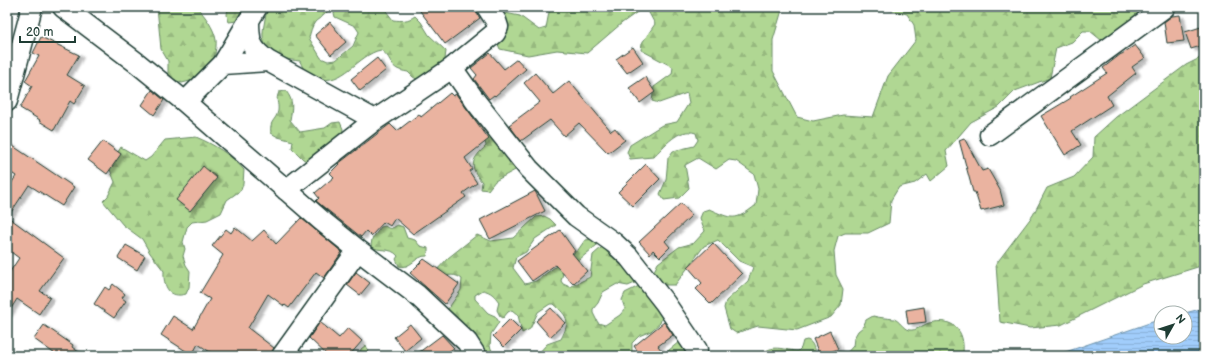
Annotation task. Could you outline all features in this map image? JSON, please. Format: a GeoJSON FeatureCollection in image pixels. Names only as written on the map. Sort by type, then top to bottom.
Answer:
{"type":"FeatureCollection","features":[{"type":"Feature","properties":{"kind":"street"},"geometry":{"type":"LineString","coordinates":[[7,101],[32,7]]}},
{"type":"Feature","properties":{"kind":"street"},"geometry":{"type":"LineString","coordinates":[[63,7],[185,102],[286,190],[358,250],[417,294],[467,342],[476,356]]}},
{"type":"Feature","properties":{"kind":"street"},"geometry":{"type":"LineString","coordinates":[[286,190],[375,120],[452,68],[488,40],[498,27],[496,20],[487,7]]}},
{"type":"Feature","properties":{"kind":"street"},"geometry":{"type":"LineString","coordinates":[[990,135],[1165,7]]}},
{"type":"Feature","properties":{"kind":"street"},"geometry":{"type":"LineString","coordinates":[[185,102],[223,64],[253,14]]}},
{"type":"Feature","properties":{"kind":"street"},"geometry":{"type":"LineString","coordinates":[[253,14],[250,41],[257,54],[375,120]]}},
{"type":"Feature","properties":{"kind":"street"},"geometry":{"type":"LineString","coordinates":[[223,64],[268,61]]}},
{"type":"Feature","properties":{"kind":"street"},"geometry":{"type":"LineString","coordinates":[[452,68],[476,102],[529,169],[576,216],[614,243],[629,257],[677,319],[697,350]]}},
{"type":"Feature","properties":{"kind":"street"},"geometry":{"type":"LineString","coordinates":[[282,356],[358,250]]}},
{"type":"Feature","properties":{"kind":"green space"},"geometry":{"type":"Polygon","coordinates":[[[157,7],[197,7],[206,18],[216,40],[211,72],[198,79],[182,83],[168,77],[168,61],[161,49],[157,7]]]}},
{"type":"Feature","properties":{"kind":"green space"},"geometry":{"type":"Polygon","coordinates":[[[228,7],[251,7],[237,21],[229,22],[227,15],[228,7]]]}},
{"type":"Feature","properties":{"kind":"green space"},"geometry":{"type":"Polygon","coordinates":[[[269,7],[328,7],[327,12],[314,24],[309,38],[321,58],[328,61],[336,60],[353,46],[359,32],[355,26],[335,17],[334,7],[383,7],[393,20],[405,20],[415,16],[421,22],[429,35],[446,51],[444,67],[420,81],[408,72],[397,69],[381,50],[365,57],[343,74],[335,78],[326,80],[317,78],[306,72],[300,61],[277,56],[267,47],[263,34],[265,18],[269,7]]]}},
{"type":"Feature","properties":{"kind":"green space"},"geometry":{"type":"Polygon","coordinates":[[[550,7],[781,7],[782,10],[773,40],[773,71],[797,117],[813,121],[843,115],[873,117],[888,76],[916,40],[914,25],[907,14],[877,7],[1155,7],[1115,36],[1101,40],[1090,31],[1083,31],[1072,42],[1056,48],[1050,78],[1015,91],[999,107],[971,122],[946,151],[949,166],[931,181],[927,174],[915,183],[899,187],[891,200],[889,223],[868,233],[845,233],[838,236],[834,251],[836,275],[843,289],[841,305],[831,317],[797,330],[758,326],[736,333],[730,329],[724,308],[726,301],[748,281],[753,267],[739,261],[718,240],[704,246],[675,285],[660,285],[650,279],[658,263],[679,247],[694,243],[705,231],[700,218],[703,211],[709,209],[728,217],[733,217],[743,214],[756,205],[758,189],[754,174],[736,161],[729,160],[716,169],[698,158],[685,165],[689,188],[679,198],[664,200],[660,194],[666,180],[668,158],[673,151],[694,146],[698,140],[696,133],[683,133],[667,143],[653,157],[630,159],[627,152],[630,145],[662,125],[677,122],[689,103],[687,93],[659,103],[652,101],[654,87],[672,74],[673,67],[641,50],[642,43],[655,24],[648,11],[640,10],[622,23],[587,53],[557,50],[528,55],[500,49],[497,42],[505,13],[520,16],[539,30],[546,28],[550,7]]]}},
{"type":"Feature","properties":{"kind":"green space"},"geometry":{"type":"Polygon","coordinates":[[[1204,56],[1204,265],[1143,284],[1061,325],[1030,328],[1000,322],[996,264],[1033,215],[1047,188],[1074,177],[1093,157],[1094,137],[1116,117],[1186,65],[1204,56]]]}},
{"type":"Feature","properties":{"kind":"green space"},"geometry":{"type":"Polygon","coordinates":[[[286,91],[289,95],[292,108],[290,120],[300,132],[325,128],[332,123],[340,122],[343,129],[342,136],[310,163],[303,159],[292,148],[293,141],[278,137],[271,133],[271,125],[278,111],[277,100],[279,92],[286,91]]]}},
{"type":"Feature","properties":{"kind":"green space"},"geometry":{"type":"Polygon","coordinates":[[[491,135],[517,169],[495,181],[488,190],[481,189],[482,182],[473,167],[475,159],[486,146],[484,137],[491,135]]]}},
{"type":"Feature","properties":{"kind":"green space"},"geometry":{"type":"Polygon","coordinates":[[[196,137],[222,150],[244,170],[243,184],[241,190],[227,200],[221,213],[207,220],[192,222],[187,227],[183,242],[185,249],[183,256],[190,271],[189,287],[186,294],[175,295],[168,290],[165,282],[164,271],[150,253],[142,239],[123,225],[103,201],[108,196],[115,182],[109,167],[121,147],[145,161],[151,157],[165,140],[196,137]]]}},
{"type":"Feature","properties":{"kind":"green space"},"geometry":{"type":"Polygon","coordinates":[[[544,216],[556,225],[535,239],[526,252],[516,257],[513,268],[525,284],[536,281],[578,250],[585,240],[596,239],[598,241],[597,245],[563,273],[561,281],[563,284],[570,287],[590,277],[593,255],[602,247],[609,249],[637,276],[635,283],[628,286],[617,284],[603,292],[598,303],[593,309],[593,313],[598,323],[605,325],[620,315],[625,309],[622,300],[625,293],[641,285],[664,311],[660,323],[651,331],[639,336],[632,343],[632,356],[536,356],[547,344],[561,339],[567,324],[563,313],[554,304],[550,304],[538,312],[530,329],[522,333],[518,315],[512,310],[503,318],[500,316],[497,310],[499,302],[496,297],[483,290],[475,295],[475,299],[488,313],[495,316],[499,322],[491,334],[490,346],[494,356],[480,356],[479,348],[461,321],[447,316],[448,309],[461,290],[462,279],[455,275],[447,276],[442,278],[438,289],[431,293],[424,292],[421,289],[422,286],[448,258],[477,235],[491,241],[513,238],[536,217],[544,216]]]}},
{"type":"Feature","properties":{"kind":"green space"},"geometry":{"type":"Polygon","coordinates":[[[398,225],[403,227],[407,238],[415,240],[420,246],[428,248],[427,256],[423,256],[403,267],[399,266],[396,259],[398,256],[392,251],[377,249],[371,246],[372,239],[381,227],[385,226],[393,228],[398,225]]]}},
{"type":"Feature","properties":{"kind":"green space"},"geometry":{"type":"Polygon","coordinates":[[[873,316],[894,319],[909,330],[915,330],[929,323],[945,322],[951,324],[956,327],[959,332],[962,338],[963,353],[968,356],[844,356],[853,346],[854,338],[858,331],[863,327],[866,320],[873,316]]]}},
{"type":"Feature","properties":{"kind":"green space"},"geometry":{"type":"Polygon","coordinates":[[[807,340],[812,344],[816,356],[762,356],[769,349],[774,348],[798,351],[801,348],[803,341],[807,340]]]}},
{"type":"Feature","properties":{"kind":"green space"},"geometry":{"type":"Polygon","coordinates":[[[679,342],[687,352],[687,356],[667,356],[669,350],[679,342]]]}},
{"type":"Feature","properties":{"kind":"green space"},"geometry":{"type":"Polygon","coordinates":[[[366,345],[369,353],[367,356],[359,356],[361,349],[366,345]]]}},
{"type":"Feature","properties":{"kind":"water"},"geometry":{"type":"Polygon","coordinates":[[[1204,308],[1204,356],[1054,356],[1153,322],[1153,345],[1193,345],[1193,311],[1204,308]]]}},
{"type":"Feature","properties":{"kind":"building"},"geometry":{"type":"Polygon","coordinates":[[[417,7],[472,7],[480,18],[445,44],[417,7]]]}},
{"type":"Feature","properties":{"kind":"building"},"geometry":{"type":"Polygon","coordinates":[[[1180,15],[1184,41],[1167,43],[1164,22],[1172,16],[1180,15]]]}},
{"type":"Feature","properties":{"kind":"building"},"geometry":{"type":"Polygon","coordinates":[[[330,22],[346,42],[331,55],[315,35],[330,22]]]}},
{"type":"Feature","properties":{"kind":"building"},"geometry":{"type":"Polygon","coordinates":[[[1204,26],[1204,45],[1191,49],[1185,32],[1204,26]]]}},
{"type":"Feature","properties":{"kind":"building"},"geometry":{"type":"Polygon","coordinates":[[[41,37],[79,55],[67,75],[85,86],[74,104],[70,101],[54,130],[20,108],[32,86],[25,81],[39,56],[33,53],[41,37]]]}},
{"type":"Feature","properties":{"kind":"building"},"geometry":{"type":"Polygon","coordinates":[[[1135,45],[1145,58],[1132,67],[1136,73],[1107,96],[1112,105],[1072,131],[1081,145],[1065,155],[1041,116],[1071,98],[1070,97],[1107,73],[1103,68],[1135,45]]]}},
{"type":"Feature","properties":{"kind":"building"},"geometry":{"type":"Polygon","coordinates":[[[633,47],[643,62],[627,73],[616,59],[633,47]]]}},
{"type":"Feature","properties":{"kind":"building"},"geometry":{"type":"Polygon","coordinates":[[[490,53],[504,69],[517,59],[526,69],[495,96],[494,95],[489,99],[474,79],[477,75],[471,68],[490,53]]]}},
{"type":"Feature","properties":{"kind":"building"},"geometry":{"type":"Polygon","coordinates":[[[377,58],[386,70],[360,91],[351,79],[377,58]]]}},
{"type":"Feature","properties":{"kind":"building"},"geometry":{"type":"Polygon","coordinates":[[[535,73],[553,94],[569,81],[611,131],[615,128],[625,140],[608,153],[579,123],[564,136],[550,120],[521,141],[509,125],[540,102],[524,83],[535,73]]]}},
{"type":"Feature","properties":{"kind":"building"},"geometry":{"type":"Polygon","coordinates":[[[645,77],[655,92],[640,103],[629,88],[645,77]]]}},
{"type":"Feature","properties":{"kind":"building"},"geometry":{"type":"Polygon","coordinates":[[[152,90],[164,100],[154,115],[142,105],[152,90]]]}},
{"type":"Feature","properties":{"kind":"building"},"geometry":{"type":"Polygon","coordinates":[[[450,93],[453,96],[456,94],[489,139],[465,158],[472,169],[469,171],[477,183],[463,193],[466,197],[413,234],[395,218],[390,226],[384,222],[371,236],[366,231],[361,237],[316,201],[319,198],[315,193],[334,177],[330,173],[338,164],[390,124],[397,131],[419,114],[421,117],[450,93]]]}},
{"type":"Feature","properties":{"kind":"building"},"geometry":{"type":"Polygon","coordinates":[[[964,138],[982,171],[988,169],[1000,190],[1004,205],[981,211],[975,192],[973,192],[959,140],[964,138]]]}},
{"type":"Feature","properties":{"kind":"building"},"geometry":{"type":"Polygon","coordinates":[[[103,141],[121,154],[107,174],[88,160],[103,141]]]}},
{"type":"Feature","properties":{"kind":"building"},"geometry":{"type":"Polygon","coordinates":[[[7,142],[74,187],[62,206],[29,185],[8,217],[64,258],[40,291],[50,297],[39,314],[17,299],[7,315],[7,276],[19,258],[7,249],[7,190],[16,176],[7,170],[7,142]]]}},
{"type":"Feature","properties":{"kind":"building"},"geometry":{"type":"Polygon","coordinates":[[[646,164],[660,179],[633,206],[618,192],[646,164]]]}},
{"type":"Feature","properties":{"kind":"building"},"geometry":{"type":"Polygon","coordinates":[[[203,166],[217,178],[190,211],[176,200],[203,166]]]}},
{"type":"Feature","properties":{"kind":"building"},"geometry":{"type":"Polygon","coordinates":[[[535,191],[545,211],[490,239],[480,220],[535,191]]]}},
{"type":"Feature","properties":{"kind":"building"},"geometry":{"type":"Polygon","coordinates":[[[681,203],[692,215],[665,241],[670,247],[660,257],[653,250],[650,254],[639,242],[681,203]]]}},
{"type":"Feature","properties":{"kind":"building"},"geometry":{"type":"Polygon","coordinates":[[[301,218],[342,252],[324,278],[316,272],[289,308],[268,294],[248,328],[274,348],[271,356],[216,356],[198,344],[192,355],[161,335],[173,316],[193,329],[210,299],[200,293],[223,255],[212,246],[226,229],[231,233],[235,227],[252,241],[264,230],[276,244],[301,218]]]}},
{"type":"Feature","properties":{"kind":"building"},"geometry":{"type":"Polygon","coordinates":[[[560,230],[575,251],[572,253],[587,271],[573,284],[555,265],[532,281],[517,261],[560,230]]]}},
{"type":"Feature","properties":{"kind":"building"},"geometry":{"type":"Polygon","coordinates":[[[713,243],[742,274],[711,304],[696,289],[702,283],[688,267],[713,243]]]}},
{"type":"Feature","properties":{"kind":"building"},"geometry":{"type":"Polygon","coordinates":[[[126,245],[145,256],[137,270],[118,258],[126,245]]]}},
{"type":"Feature","properties":{"kind":"building"},"geometry":{"type":"Polygon","coordinates":[[[424,259],[459,284],[445,304],[410,273],[424,259]]]}},
{"type":"Feature","properties":{"kind":"building"},"geometry":{"type":"Polygon","coordinates":[[[356,272],[370,283],[360,295],[347,285],[356,272]]]}},
{"type":"Feature","properties":{"kind":"building"},"geometry":{"type":"Polygon","coordinates":[[[113,284],[125,294],[122,298],[126,301],[114,318],[94,304],[105,287],[109,290],[113,284]]]}},
{"type":"Feature","properties":{"kind":"building"},"geometry":{"type":"Polygon","coordinates":[[[924,307],[926,322],[908,324],[906,310],[924,307]]]}},
{"type":"Feature","properties":{"kind":"building"},"geometry":{"type":"Polygon","coordinates":[[[551,308],[565,323],[550,337],[536,321],[551,308]]]}},
{"type":"Feature","properties":{"kind":"building"},"geometry":{"type":"Polygon","coordinates":[[[510,319],[521,330],[504,347],[493,336],[510,319]]]}},
{"type":"Feature","properties":{"kind":"building"},"geometry":{"type":"Polygon","coordinates":[[[320,322],[339,338],[348,328],[362,341],[349,356],[328,356],[309,338],[320,322]]]}},
{"type":"Feature","properties":{"kind":"building"},"geometry":{"type":"Polygon","coordinates":[[[664,322],[673,335],[658,346],[666,356],[641,356],[634,346],[664,322]]]}},
{"type":"Feature","properties":{"kind":"building"},"geometry":{"type":"Polygon","coordinates":[[[410,324],[421,338],[405,351],[394,337],[410,324]]]}},
{"type":"Feature","properties":{"kind":"building"},"geometry":{"type":"Polygon","coordinates":[[[44,325],[73,345],[72,347],[84,356],[58,356],[34,339],[44,325]]]}},
{"type":"Feature","properties":{"kind":"building"},"geometry":{"type":"Polygon","coordinates":[[[830,331],[838,349],[820,356],[813,339],[830,331]]]}},
{"type":"Feature","properties":{"kind":"building"},"geometry":{"type":"Polygon","coordinates":[[[442,335],[454,348],[442,356],[414,356],[442,335]]]}}]}
